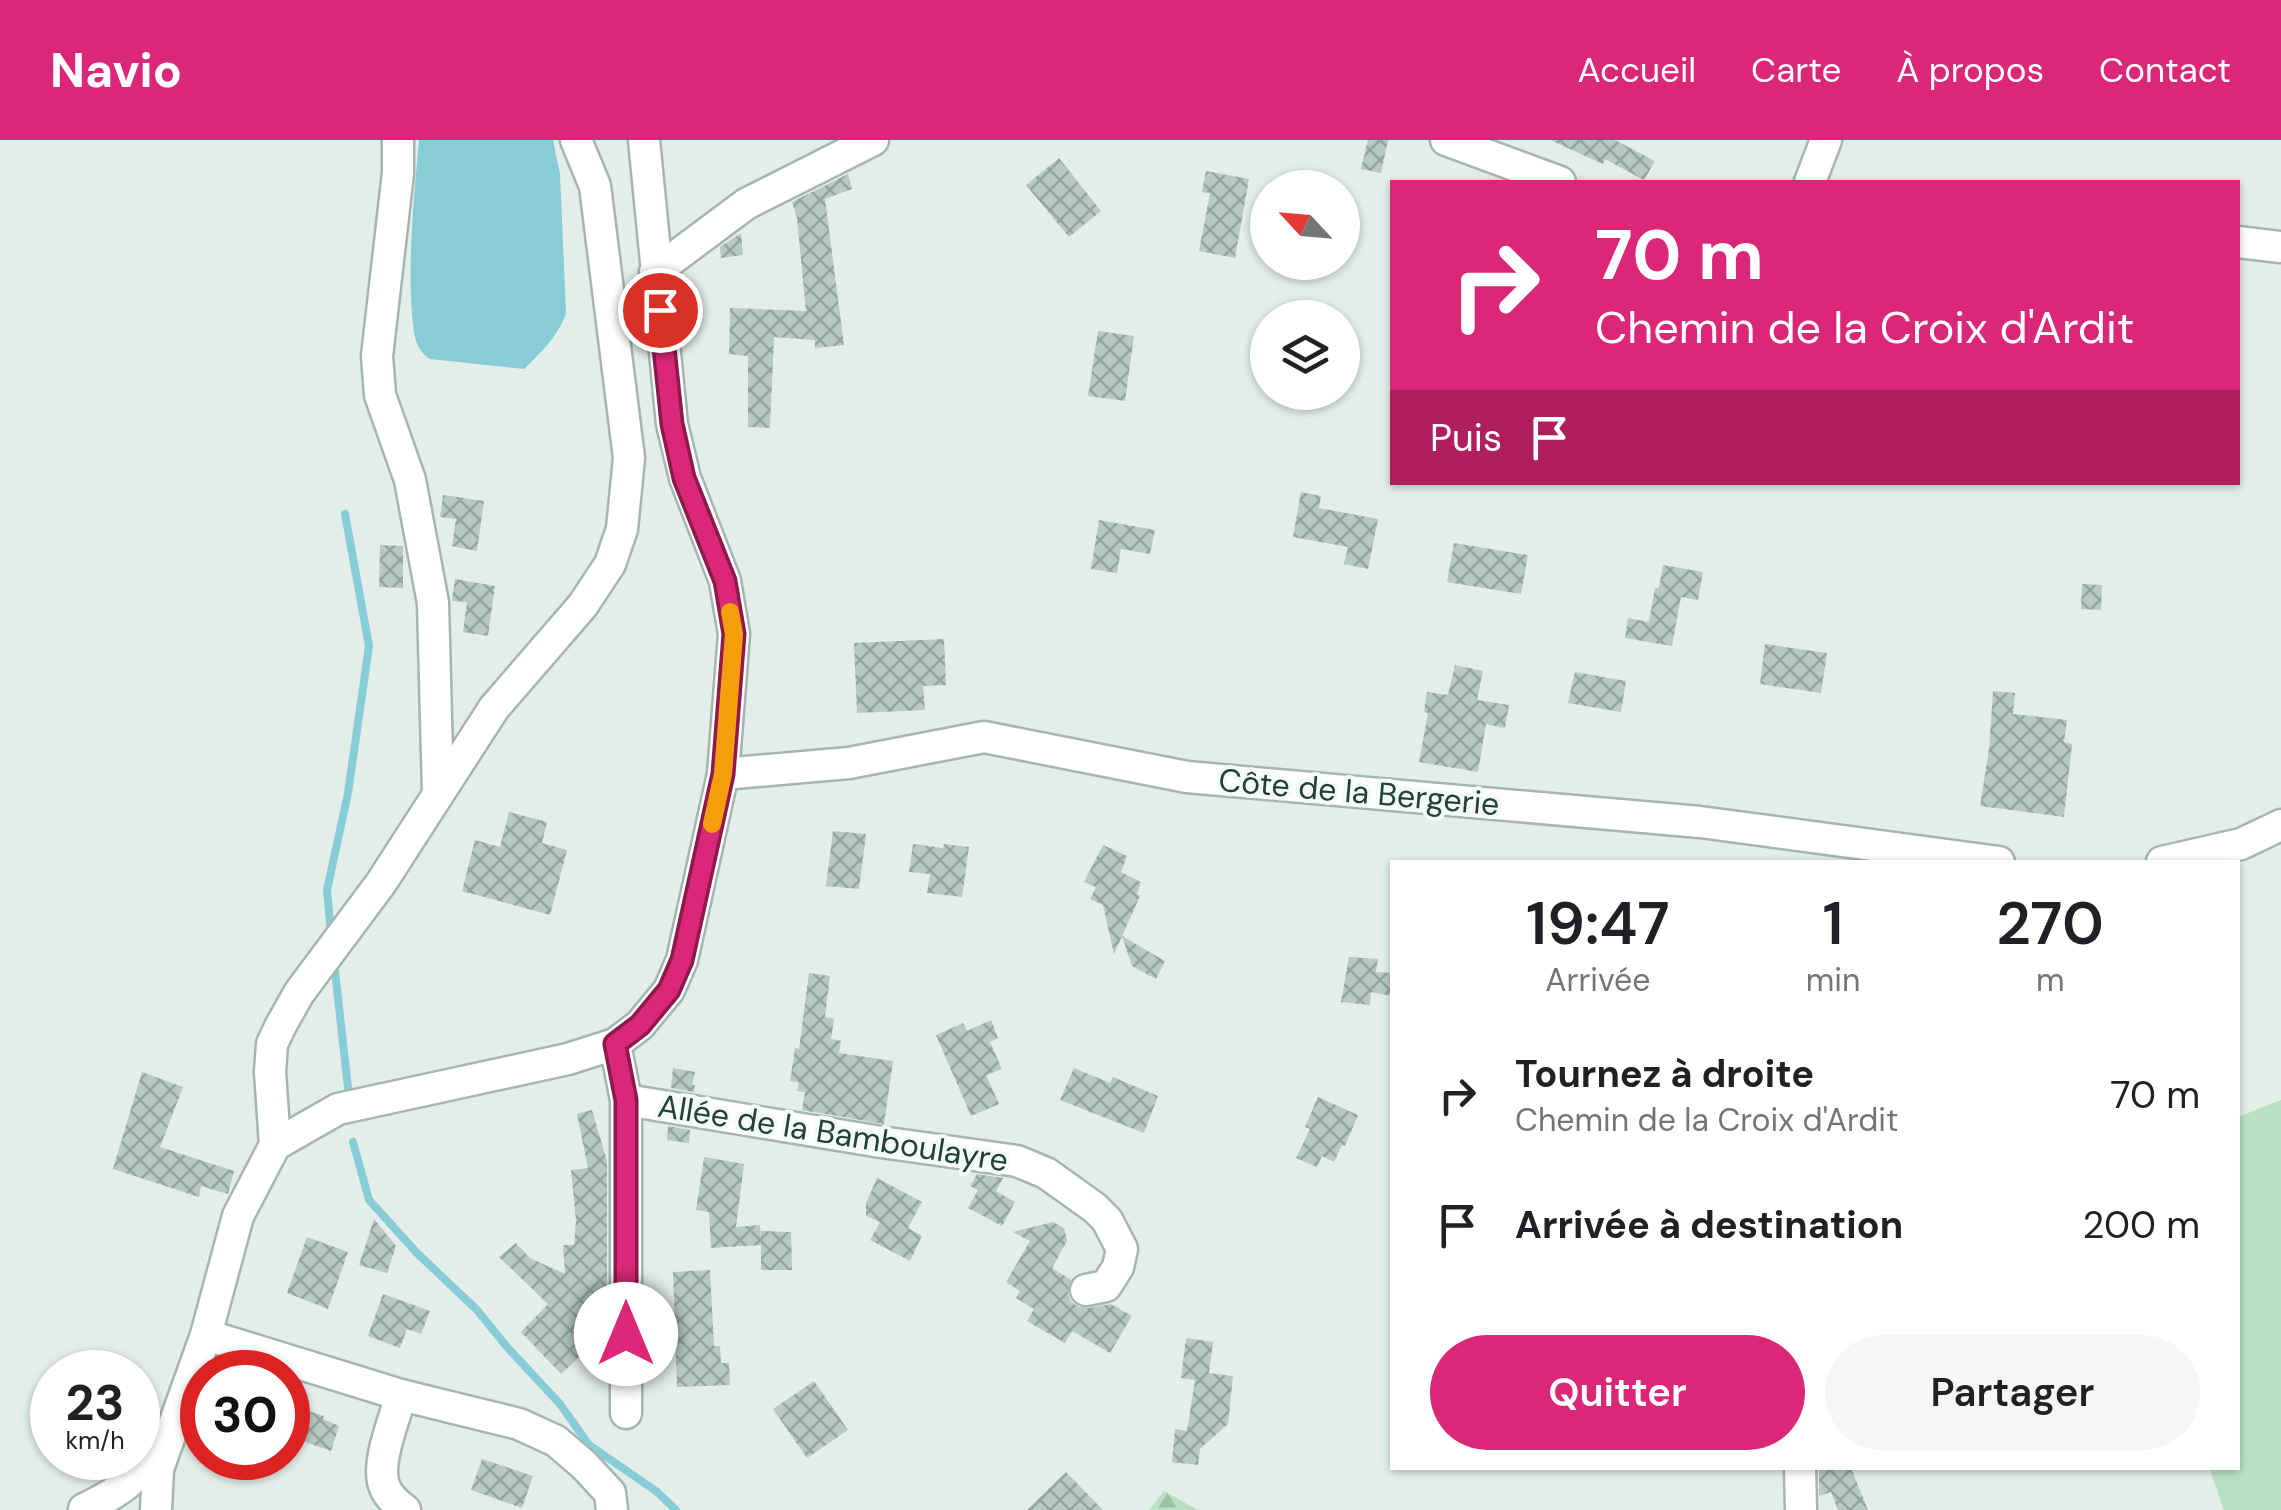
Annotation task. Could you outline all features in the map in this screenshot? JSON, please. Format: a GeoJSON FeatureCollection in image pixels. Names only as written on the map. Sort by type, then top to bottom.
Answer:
{"type":"FeatureCollection","features":[{"type":"Feature","properties":{"kind":"street"},"geometry":{"type":"LineString","coordinates":[[398,140],[398,173],[377,356],[380,395],[410,480],[434,603],[438,794]]}},
{"type":"Feature","properties":{"kind":"street"},"geometry":{"type":"LineString","coordinates":[[84,1510],[114,1495],[139,1475],[181,1410],[238,1216],[275,1145],[272,1044],[299,993],[382,883],[494,708],[583,605],[610,564],[622,529],[629,458],[595,186],[576,140]]}},
{"type":"Feature","properties":{"kind":"street"},"geometry":{"type":"LineString","coordinates":[[275,1145],[338,1110],[568,1059],[615,1044],[640,1025],[669,990],[682,960],[723,774],[734,634],[725,581],[684,478],[672,424],[644,140]]}},
{"type":"Feature","properties":{"kind":"street"},"geometry":{"type":"LineString","coordinates":[[656,272],[746,204],[874,140]]}},
{"type":"Feature","properties":{"kind":"street"},"geometry":{"type":"LineString","coordinates":[[1446,140],[1555,180]]}},
{"type":"Feature","properties":{"kind":"street"},"geometry":{"type":"LineString","coordinates":[[1811,180],[1826,140]]}},
{"type":"Feature","properties":{"kind":"street"},"geometry":{"type":"LineString","coordinates":[[2240,242],[2281,247]]}},
{"type":"Feature","properties":{"kind":"street","name":"Côte de la Bergerie"},"geometry":{"type":"LineString","coordinates":[[723,774],[848,763],[984,737],[1187,776],[1700,822],[1983,860]]}},
{"type":"Feature","properties":{"kind":"street"},"geometry":{"type":"LineString","coordinates":[[2171,860],[2241,844],[2281,825]]}},
{"type":"Feature","properties":{"kind":"street","name":"Allée de la Bamboulayre"},"geometry":{"type":"LineString","coordinates":[[615,1044],[626,1100],[626,1413]]}},
{"type":"Feature","properties":{"kind":"street","name":"Allée de la Bamboulayre"},"geometry":{"type":"LineString","coordinates":[[626,1100],[1016,1161],[1046,1173],[1096,1208],[1122,1249],[1118,1267],[1106,1286],[1086,1290]]}},
{"type":"Feature","properties":{"kind":"street"},"geometry":{"type":"LineString","coordinates":[[206,1335],[401,1395],[519,1424],[556,1441],[584,1465],[610,1493],[612,1510]]}},
{"type":"Feature","properties":{"kind":"street"},"geometry":{"type":"LineString","coordinates":[[401,1395],[382,1465],[384,1486],[406,1510]]}},
{"type":"Feature","properties":{"kind":"street"},"geometry":{"type":"LineString","coordinates":[[156,1510],[158,1469],[170,1431]]}},
{"type":"Feature","properties":{"kind":"street"},"geometry":{"type":"LineString","coordinates":[[1800,1470],[1801,1510]]}},
{"type":"Feature","properties":{"kind":"street"},"geometry":{"type":"LineString","coordinates":[[76,1510],[105,1510]]}},
{"type":"Feature","properties":{"kind":"green space"},"geometry":{"type":"Polygon","coordinates":[[[2281,1100],[2281,1510],[2224,1510],[2210,1470],[2240,1470],[2240,1116],[2281,1100]]]}},
{"type":"Feature","properties":{"kind":"green space"},"geometry":{"type":"Polygon","coordinates":[[[1164,1491],[1198,1510],[1149,1510],[1164,1491]]]}},
{"type":"Feature","properties":{"kind":"water"},"geometry":{"type":"Polygon","coordinates":[[[419,140],[553,140],[560,174],[566,313],[554,337],[524,369],[430,359],[417,344],[411,262],[419,140]]]}},
{"type":"Feature","properties":{"kind":"building"},"geometry":{"type":"Polygon","coordinates":[[[1368,140],[1388,140],[1381,173],[1361,169],[1368,140]]]}},
{"type":"Feature","properties":{"kind":"building"},"geometry":{"type":"Polygon","coordinates":[[[1550,140],[1615,140],[1655,161],[1644,180],[1605,159],[1603,164],[1550,140]]]}},
{"type":"Feature","properties":{"kind":"building"},"geometry":{"type":"Polygon","coordinates":[[[1059,158],[1101,211],[1069,237],[1026,185],[1059,158]]]}},
{"type":"Feature","properties":{"kind":"building"},"geometry":{"type":"Polygon","coordinates":[[[1206,171],[1249,179],[1235,258],[1199,251],[1210,193],[1202,192],[1206,171]]]}},
{"type":"Feature","properties":{"kind":"building"},"geometry":{"type":"Polygon","coordinates":[[[848,174],[852,189],[825,199],[844,345],[815,348],[815,340],[774,337],[770,428],[748,427],[748,356],[729,354],[730,308],[806,311],[792,202],[848,174]]]}},
{"type":"Feature","properties":{"kind":"building"},"geometry":{"type":"Polygon","coordinates":[[[741,233],[743,255],[721,258],[720,247],[741,233]]]}},
{"type":"Feature","properties":{"kind":"building"},"geometry":{"type":"Polygon","coordinates":[[[1098,331],[1134,336],[1125,401],[1088,396],[1098,331]]]}},
{"type":"Feature","properties":{"kind":"building"},"geometry":{"type":"Polygon","coordinates":[[[1301,492],[1321,496],[1319,508],[1378,519],[1368,569],[1344,564],[1348,547],[1293,537],[1301,492]]]}},
{"type":"Feature","properties":{"kind":"building"},"geometry":{"type":"Polygon","coordinates":[[[443,495],[484,501],[477,551],[452,546],[456,519],[440,517],[443,495]]]}},
{"type":"Feature","properties":{"kind":"building"},"geometry":{"type":"Polygon","coordinates":[[[1099,520],[1155,530],[1150,554],[1121,549],[1117,573],[1091,569],[1099,520]]]}},
{"type":"Feature","properties":{"kind":"building"},"geometry":{"type":"Polygon","coordinates":[[[1454,543],[1528,555],[1521,594],[1447,582],[1454,543]]]}},
{"type":"Feature","properties":{"kind":"building"},"geometry":{"type":"Polygon","coordinates":[[[380,545],[403,546],[403,588],[379,587],[380,545]]]}},
{"type":"Feature","properties":{"kind":"building"},"geometry":{"type":"Polygon","coordinates":[[[1663,565],[1703,572],[1698,600],[1681,597],[1672,646],[1625,638],[1628,618],[1649,622],[1663,565]]]}},
{"type":"Feature","properties":{"kind":"building"},"geometry":{"type":"Polygon","coordinates":[[[455,579],[495,586],[488,636],[463,632],[467,602],[452,601],[455,579]]]}},
{"type":"Feature","properties":{"kind":"building"},"geometry":{"type":"Polygon","coordinates":[[[2082,584],[2102,585],[2101,610],[2081,609],[2082,584]]]}},
{"type":"Feature","properties":{"kind":"building"},"geometry":{"type":"Polygon","coordinates":[[[944,639],[946,685],[923,686],[925,710],[857,713],[854,643],[944,639]]]}},
{"type":"Feature","properties":{"kind":"building"},"geometry":{"type":"Polygon","coordinates":[[[1765,644],[1827,653],[1821,693],[1760,684],[1765,644]]]}},
{"type":"Feature","properties":{"kind":"building"},"geometry":{"type":"Polygon","coordinates":[[[1455,665],[1483,671],[1477,700],[1509,705],[1505,728],[1486,724],[1478,772],[1419,762],[1428,713],[1424,712],[1427,692],[1448,695],[1455,665]]]}},
{"type":"Feature","properties":{"kind":"building"},"geometry":{"type":"Polygon","coordinates":[[[1575,672],[1626,681],[1621,712],[1568,703],[1575,672]]]}},
{"type":"Feature","properties":{"kind":"building"},"geometry":{"type":"Polygon","coordinates":[[[1993,691],[2015,693],[2013,714],[2067,720],[2064,742],[2072,744],[2064,817],[1980,806],[1993,691]]]}},
{"type":"Feature","properties":{"kind":"building"},"geometry":{"type":"Polygon","coordinates":[[[509,812],[547,822],[542,843],[567,850],[550,915],[462,891],[475,840],[500,847],[509,812]]]}},
{"type":"Feature","properties":{"kind":"building"},"geometry":{"type":"Polygon","coordinates":[[[833,831],[866,834],[859,889],[826,886],[833,831]]]}},
{"type":"Feature","properties":{"kind":"building"},"geometry":{"type":"Polygon","coordinates":[[[913,844],[969,847],[962,897],[927,893],[930,874],[909,872],[913,844]]]}},
{"type":"Feature","properties":{"kind":"building"},"geometry":{"type":"Polygon","coordinates":[[[1103,845],[1127,856],[1121,872],[1141,882],[1137,894],[1140,896],[1114,954],[1103,905],[1090,899],[1096,887],[1084,882],[1103,845]]]}},
{"type":"Feature","properties":{"kind":"building"},"geometry":{"type":"Polygon","coordinates":[[[1122,936],[1165,961],[1156,979],[1132,966],[1122,936]]]}},
{"type":"Feature","properties":{"kind":"building"},"geometry":{"type":"Polygon","coordinates":[[[1349,957],[1378,959],[1376,972],[1390,973],[1390,996],[1371,992],[1370,1005],[1341,1002],[1349,957]]]}},
{"type":"Feature","properties":{"kind":"building"},"geometry":{"type":"Polygon","coordinates":[[[809,973],[830,976],[825,1017],[834,1019],[831,1039],[841,1041],[839,1053],[893,1061],[884,1124],[802,1110],[805,1092],[797,1091],[799,1082],[790,1081],[795,1048],[799,1049],[809,973]]]}},
{"type":"Feature","properties":{"kind":"building"},"geometry":{"type":"Polygon","coordinates":[[[991,1020],[998,1038],[990,1042],[1002,1069],[986,1075],[999,1104],[971,1116],[936,1035],[963,1023],[967,1031],[991,1020]]]}},
{"type":"Feature","properties":{"kind":"building"},"geometry":{"type":"Polygon","coordinates":[[[673,1068],[695,1072],[694,1092],[671,1088],[673,1068]]]}},
{"type":"Feature","properties":{"kind":"building"},"geometry":{"type":"Polygon","coordinates":[[[1074,1068],[1110,1083],[1113,1077],[1158,1096],[1144,1133],[1060,1100],[1074,1068]]]}},
{"type":"Feature","properties":{"kind":"building"},"geometry":{"type":"Polygon","coordinates":[[[142,1072],[183,1087],[160,1147],[234,1171],[228,1194],[201,1186],[199,1197],[113,1169],[142,1072]]]}},
{"type":"Feature","properties":{"kind":"building"},"geometry":{"type":"Polygon","coordinates":[[[1318,1097],[1358,1115],[1334,1162],[1322,1156],[1317,1167],[1296,1158],[1310,1129],[1305,1127],[1318,1097]]]}},
{"type":"Feature","properties":{"kind":"building"},"geometry":{"type":"Polygon","coordinates":[[[592,1110],[607,1161],[607,1348],[590,1347],[561,1374],[521,1332],[548,1304],[499,1257],[516,1243],[530,1258],[565,1274],[563,1245],[574,1245],[576,1221],[571,1170],[588,1168],[577,1114],[592,1110]]]}},
{"type":"Feature","properties":{"kind":"building"},"geometry":{"type":"Polygon","coordinates":[[[668,1126],[690,1130],[689,1143],[667,1140],[668,1126]]]}},
{"type":"Feature","properties":{"kind":"building"},"geometry":{"type":"Polygon","coordinates":[[[704,1157],[744,1164],[736,1227],[760,1225],[761,1239],[761,1231],[791,1232],[792,1270],[761,1270],[761,1245],[711,1248],[709,1212],[696,1210],[704,1157]]]}},
{"type":"Feature","properties":{"kind":"building"},"geometry":{"type":"Polygon","coordinates":[[[977,1174],[1003,1178],[996,1191],[1015,1202],[1002,1226],[968,1208],[978,1190],[970,1186],[977,1174]]]}},
{"type":"Feature","properties":{"kind":"building"},"geometry":{"type":"Polygon","coordinates":[[[877,1178],[922,1202],[908,1228],[922,1236],[910,1261],[870,1240],[880,1222],[866,1216],[866,1203],[877,1178]]]}},
{"type":"Feature","properties":{"kind":"building"},"geometry":{"type":"Polygon","coordinates":[[[374,1219],[396,1246],[387,1273],[359,1265],[374,1219]]]}},
{"type":"Feature","properties":{"kind":"building"},"geometry":{"type":"Polygon","coordinates":[[[1053,1222],[1064,1228],[1067,1241],[1052,1268],[1071,1280],[1071,1302],[1089,1308],[1111,1304],[1132,1316],[1110,1353],[1072,1331],[1065,1343],[1027,1321],[1034,1309],[1016,1298],[1020,1291],[1006,1282],[1030,1241],[1013,1232],[1053,1222]]]}},
{"type":"Feature","properties":{"kind":"building"},"geometry":{"type":"Polygon","coordinates":[[[307,1237],[348,1252],[328,1309],[287,1293],[307,1237]]]}},
{"type":"Feature","properties":{"kind":"building"},"geometry":{"type":"Polygon","coordinates":[[[710,1270],[714,1346],[720,1346],[721,1363],[729,1363],[730,1385],[677,1387],[673,1272],[710,1270]]]}},
{"type":"Feature","properties":{"kind":"building"},"geometry":{"type":"Polygon","coordinates":[[[383,1294],[430,1311],[421,1334],[407,1329],[400,1348],[368,1336],[383,1294]]]}},
{"type":"Feature","properties":{"kind":"building"},"geometry":{"type":"Polygon","coordinates":[[[1186,1338],[1213,1342],[1209,1373],[1233,1376],[1228,1424],[1200,1449],[1198,1465],[1172,1462],[1175,1429],[1187,1431],[1195,1380],[1181,1378],[1186,1338]]]}},
{"type":"Feature","properties":{"kind":"building"},"geometry":{"type":"Polygon","coordinates":[[[814,1381],[848,1430],[807,1458],[773,1409],[814,1381]]]}},
{"type":"Feature","properties":{"kind":"building"},"geometry":{"type":"Polygon","coordinates":[[[310,1411],[339,1426],[331,1451],[310,1444],[310,1411]]]}},
{"type":"Feature","properties":{"kind":"building"},"geometry":{"type":"Polygon","coordinates":[[[482,1459],[533,1476],[522,1508],[471,1490],[482,1459]]]}},
{"type":"Feature","properties":{"kind":"building"},"geometry":{"type":"Polygon","coordinates":[[[1819,1470],[1852,1470],[1868,1510],[1838,1510],[1831,1492],[1819,1496],[1819,1470]]]}},
{"type":"Feature","properties":{"kind":"building"},"geometry":{"type":"Polygon","coordinates":[[[1066,1472],[1103,1510],[1027,1510],[1066,1472]]]}},
{"type":"Feature","properties":{"kind":"waterway"},"geometry":{"type":"LineString","coordinates":[[331,933],[327,890],[348,793],[369,646],[345,514]]}},
{"type":"Feature","properties":{"kind":"waterway"},"geometry":{"type":"LineString","coordinates":[[334,962],[349,1097]]}},
{"type":"Feature","properties":{"kind":"waterway"},"geometry":{"type":"LineString","coordinates":[[353,1142],[369,1200],[477,1310],[560,1404],[589,1445],[656,1491],[676,1510]]}},
{"type":"Feature","properties":{"kind":"slow traffic"},"geometry":{"type":"LineString","coordinates":[[712,824],[723,774],[734,634],[730,612]]}},
{"type":"Feature","properties":{"kind":"route"},"geometry":{"type":"LineString","coordinates":[[626,1334],[626,1100],[615,1044],[640,1025],[669,990],[682,960],[723,774],[734,634],[725,581],[684,478],[672,424],[660,310]]}}]}
